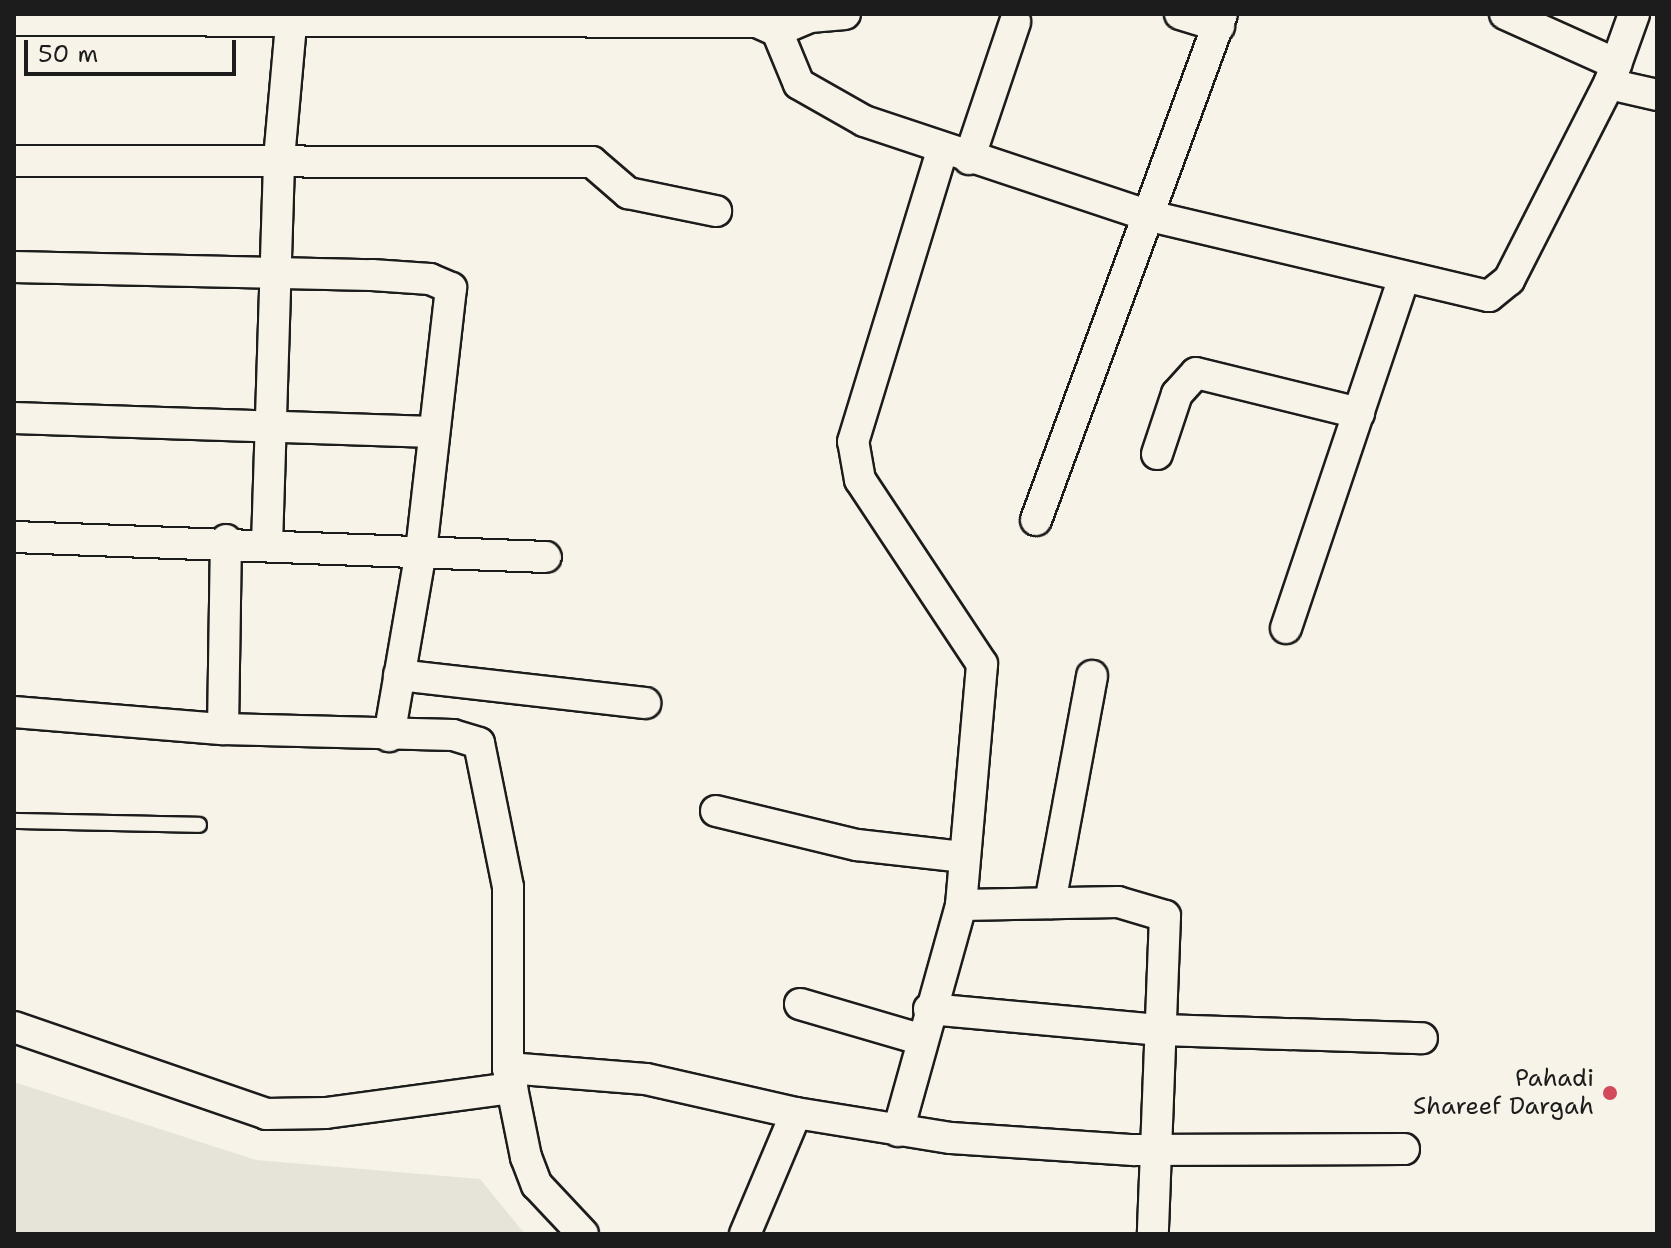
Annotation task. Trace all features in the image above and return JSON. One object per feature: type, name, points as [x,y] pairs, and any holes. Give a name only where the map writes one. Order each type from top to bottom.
[{"type":"street","points":[[14,20],[292,17],[728,20],[777,31],[810,17],[845,14]]},
{"type":"street","points":[[1036,520],[1220,20],[1180,14]]},
{"type":"street","points":[[1505,14],[1657,95]]},
{"type":"street","points":[[777,31],[799,84],[813,95],[955,155],[1150,216],[1471,296],[1501,290],[1613,74],[1634,14]]},
{"type":"street","points":[[267,545],[274,422],[279,159],[292,17]]},
{"type":"street","points":[[898,1131],[920,1039],[961,905],[982,664],[852,463],[955,155],[1015,22]]},
{"type":"street","points":[[14,161],[279,159],[592,162],[628,193],[716,211]]},
{"type":"street","points":[[14,267],[276,271],[430,279],[451,288],[421,551],[389,736]]},
{"type":"street","points":[[1286,628],[1403,281]]},
{"type":"street","points":[[1157,454],[1177,394],[1196,373],[1359,413]]},
{"type":"street","points":[[14,418],[274,422],[433,432]]},
{"type":"street","points":[[14,537],[226,540],[267,545],[546,557]]},
{"type":"street","points":[[223,729],[226,540]]},
{"type":"street","points":[[399,675],[645,703]]},
{"type":"street","points":[[1050,903],[1092,676]]},
{"type":"street","points":[[14,712],[223,729],[389,736],[453,735],[479,743],[485,754],[508,887],[510,1078],[537,1185],[583,1234]]},
{"type":"street","points":[[716,811],[857,845],[964,857]]},
{"type":"street","points":[[961,905],[1118,902],[1165,916],[1153,1148],[1153,1234]]},
{"type":"street","points":[[800,1004],[920,1039]]},
{"type":"street","points":[[929,1009],[1161,1030],[1422,1038]]},
{"type":"street","points":[[14,1027],[266,1114],[326,1113],[510,1078],[646,1079],[796,1113],[898,1131],[1153,1148],[1404,1149]]},
{"type":"street","points":[[745,1234],[796,1113]]},
{"type":"lane","points":[[14,821],[199,825]]},
{"type":"shaded area","points":[[14,1082],[256,1160],[480,1179],[525,1234],[14,1234]]},
{"type":"place","name":"Pahadi Shareef Dargah","points":[[1610,1093]]}]
